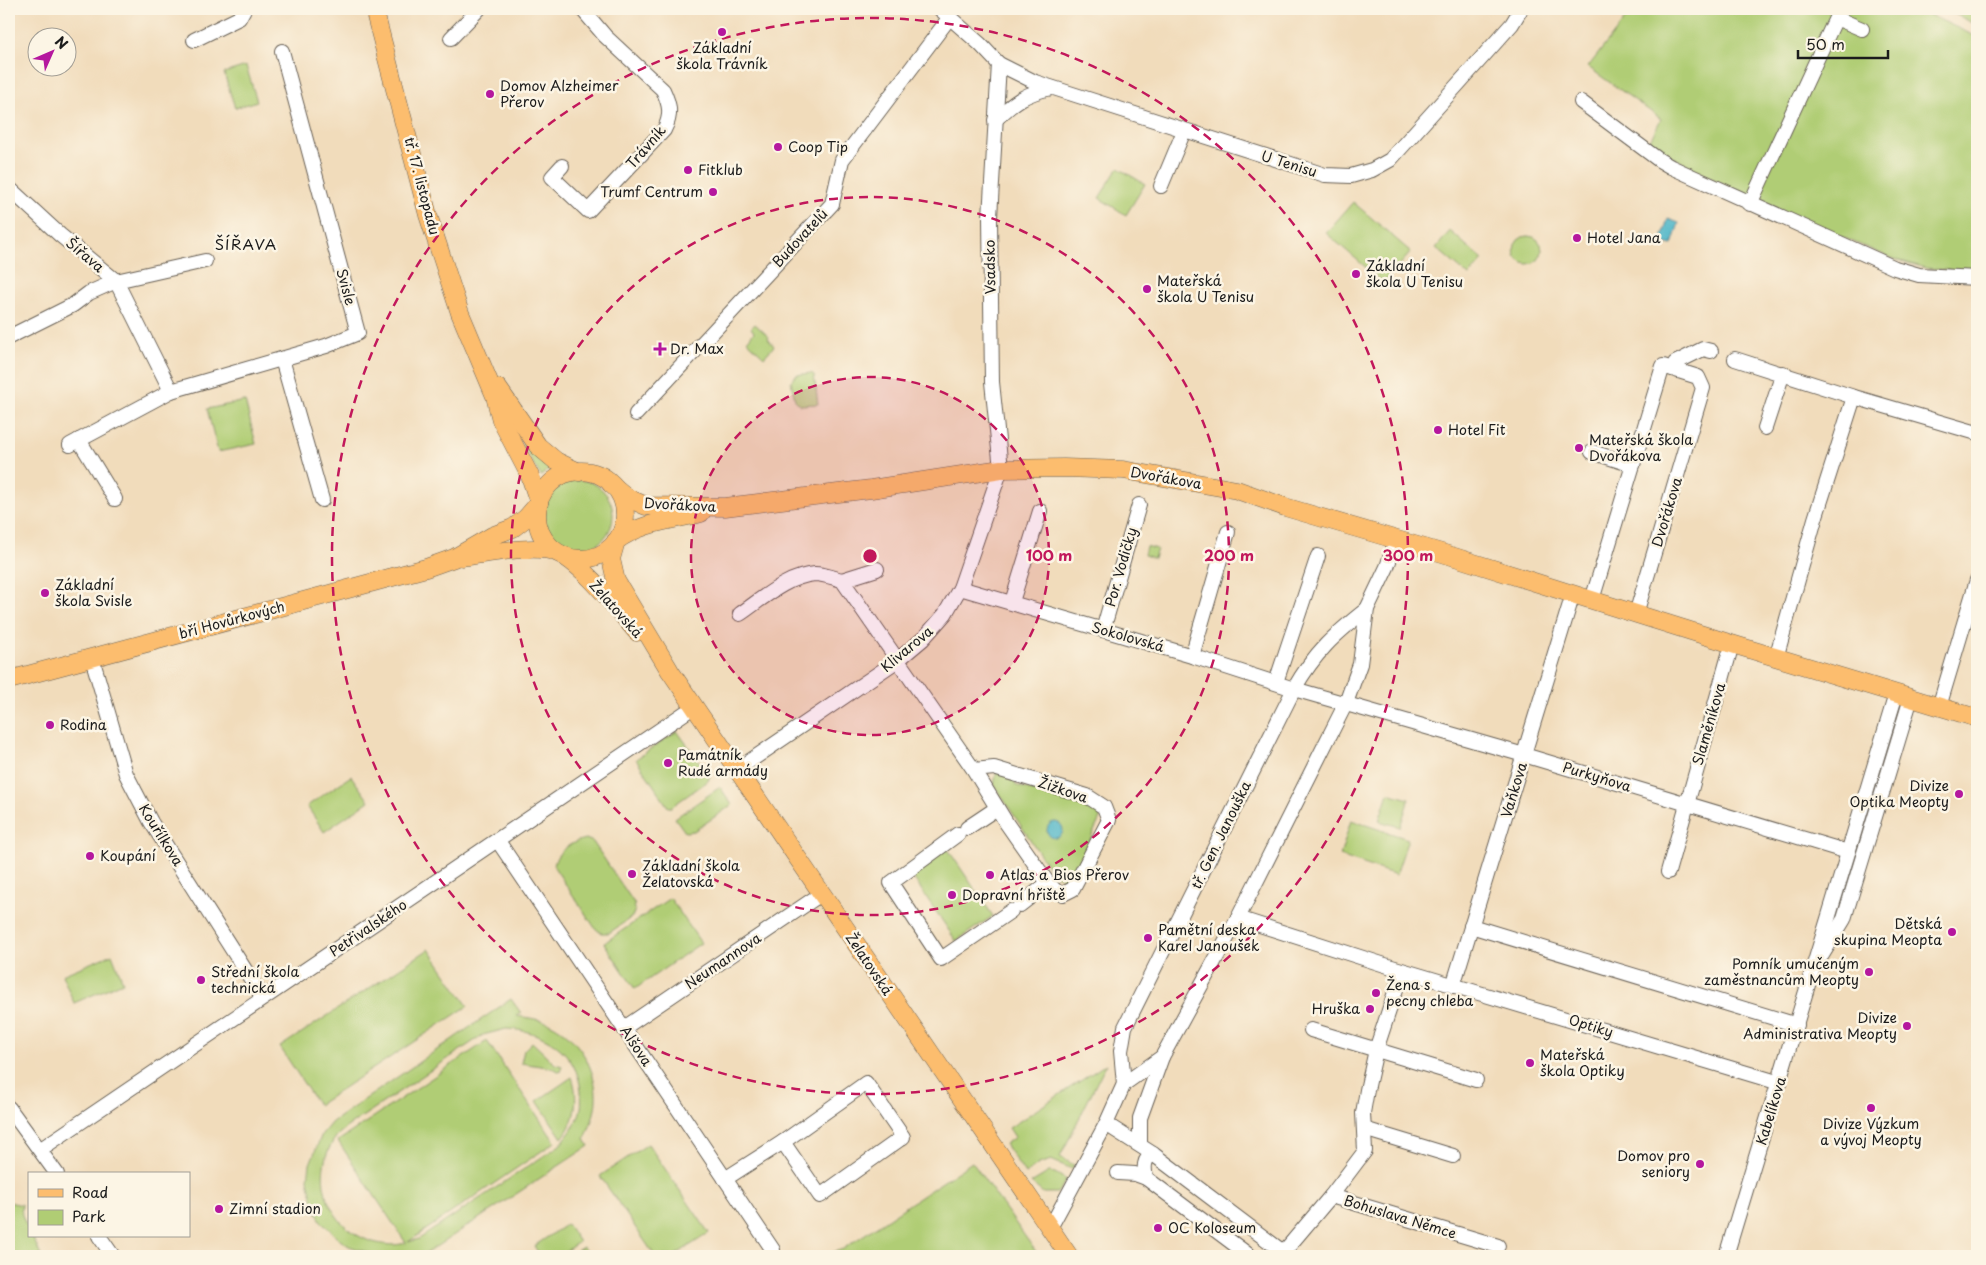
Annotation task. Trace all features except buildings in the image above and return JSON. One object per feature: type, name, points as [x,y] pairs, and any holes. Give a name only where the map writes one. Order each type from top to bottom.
[{"type":"main road","name":"tř. 17. listopadu","points":[[374,9],[428,215],[460,313],[495,396],[501,420],[526,467],[539,503]]},
{"type":"main road","name":"tř. 17. listopadu","points":[[480,360],[538,446],[556,461],[579,472]]},
{"type":"main road","name":"Dvořákova","points":[[611,484],[628,498],[646,506],[725,506],[871,489],[1001,469],[1064,468],[1123,470],[1237,490],[1285,507],[1442,553],[1776,658],[1977,718]]},
{"type":"main road","points":[[570,473],[596,474],[611,484],[621,498],[624,515],[623,524],[616,541],[602,553],[584,559],[566,556],[557,552],[544,539],[537,522],[542,494],[554,480],[570,473]]},
{"type":"main road","name":"bří Hovůrkových","points":[[9,680],[426,568],[454,558],[492,536],[513,528],[526,518],[539,503]]},
{"type":"main road","name":"Dvořákova","points":[[616,541],[627,533],[647,524],[680,518],[725,506]]},
{"type":"main road","name":"Želatovská","points":[[616,541],[611,559],[616,581],[670,671],[1069,1256]]},
{"type":"main road","name":"bří Hovůrkových","points":[[454,558],[515,550],[557,552]]},
{"type":"main road","name":"Želatovská","points":[[557,552],[591,580],[670,671]]},
{"type":"street","points":[[194,40],[239,18],[244,9]]},
{"type":"street","points":[[452,38],[479,9]]},
{"type":"street","name":"Trávník","points":[[562,166],[552,177],[588,211],[664,130],[670,112],[669,102],[662,90],[605,36],[582,9]]},
{"type":"street","name":"U Tenisu","points":[[945,13],[999,64],[1035,82],[1325,176],[1351,176],[1372,170],[1390,160],[1512,24],[1521,9]]},
{"type":"street","name":"Budovatelů","points":[[636,414],[832,204],[842,160],[945,13]]},
{"type":"street","points":[[1750,204],[1836,18],[1862,29]]},
{"type":"street","name":"Svisle","points":[[115,499],[74,442],[171,390],[326,346],[358,333],[282,51]]},
{"type":"street","name":"Vsadsko","points":[[999,64],[990,217],[992,382],[1001,469]]},
{"type":"street","points":[[995,120],[1010,106],[1028,94],[1053,88]]},
{"type":"street","points":[[1581,102],[1666,164],[1750,204],[1895,268],[1919,275],[1977,278]]},
{"type":"street","points":[[1161,186],[1184,131]]},
{"type":"street","name":"Šířava","points":[[9,188],[60,235],[116,281],[205,261]]},
{"type":"street","points":[[9,337],[73,305],[89,293],[116,281],[171,390]]},
{"type":"street","points":[[1592,600],[1663,366],[1673,369],[1675,363],[1696,352],[1703,349],[1711,351]]},
{"type":"street","points":[[282,359],[322,500]]},
{"type":"street","points":[[1735,359],[1854,397],[1977,433]]},
{"type":"street","name":"Dvořákova","points":[[1636,614],[1703,388],[1698,377],[1673,369]]},
{"type":"street","points":[[1765,428],[1783,373]]},
{"type":"street","points":[[1776,658],[1854,397]]},
{"type":"street","points":[[1592,452],[1632,465]]},
{"type":"street","name":"Klivarova","points":[[738,769],[898,660],[923,638],[945,614],[960,588],[1001,469]]},
{"type":"street","name":"Por. Vodičky","points":[[1103,630],[1140,505]]},
{"type":"street","points":[[1012,602],[1040,511]]},
{"type":"street","points":[[1192,656],[1228,532]]},
{"type":"street","name":"tř. Gen. Janouška","points":[[1124,1084],[1162,1057],[1238,918],[1346,704],[1360,664],[1367,609],[1387,567],[1396,540]]},
{"type":"street","points":[[1276,682],[1318,556]]},
{"type":"street","points":[[740,614],[788,582],[805,576],[817,574],[842,580],[877,569]]},
{"type":"street","points":[[842,580],[974,770],[997,808],[1048,883],[941,959],[891,883],[997,808]]},
{"type":"street","points":[[1939,707],[1977,580]]},
{"type":"street","name":"Sokolovská","points":[[960,588],[1192,656],[1346,704]]},
{"type":"street","name":"Vaňkova","points":[[1453,986],[1573,594]]},
{"type":"street","name":"tř. Gen. Janouška","points":[[1050,1228],[1106,1124],[1124,1084],[1121,1051],[1125,1027],[1294,689],[1307,666],[1333,636],[1367,609]]},
{"type":"street","name":"Slaměníkova","points":[[1668,872],[1732,644]]},
{"type":"street","name":"Kouřílkova","points":[[92,658],[126,774],[151,822],[263,998]]},
{"type":"street","name":"Kabelíkova","points":[[1726,1256],[1815,966],[1831,932],[1848,852],[1904,696]]},
{"type":"street","name":"Kabelíkova","points":[[1831,932],[1844,919],[1904,696]]},
{"type":"street","name":"Purkyňova","points":[[1346,704],[1524,754],[1848,852]]},
{"type":"street","name":"Petřivalského","points":[[41,1149],[695,706]]},
{"type":"street","name":"Žižkova","points":[[974,770],[994,768],[1087,796],[1104,807],[1109,820],[1073,890],[1063,894],[1056,891],[1048,883]]},
{"type":"street","name":"Alšova","points":[[498,841],[773,1250]]},
{"type":"street","name":"Neumannova","points":[[624,1028],[822,894]]},
{"type":"street","name":"Optiky","points":[[1238,918],[1402,971],[1780,1083]]},
{"type":"street","points":[[1471,926],[1797,1025]]},
{"type":"street","points":[[1402,971],[1376,1050],[1363,1113],[1364,1130],[1453,1156]]},
{"type":"street","points":[[1311,1030],[1476,1080]]},
{"type":"street","points":[[1140,1145],[1140,1118],[1162,1057]]},
{"type":"street","points":[[725,1179],[783,1142],[866,1083],[903,1137],[820,1196],[783,1142]]},
{"type":"street","points":[[9,1108],[57,1172]]},
{"type":"street","name":"Bohuslava Němce","points":[[1106,1124],[1153,1154],[1281,1254],[1331,1196],[1365,1151],[1364,1130]]},
{"type":"street","points":[[1146,1178],[1145,1162],[1153,1154]]},
{"type":"street","points":[[1118,1173],[1135,1174],[1146,1178],[1250,1256]]},
{"type":"street","name":"Bohuslava Němce","points":[[1331,1196],[1498,1246]]},
{"type":"street","points":[[101,1238],[113,1256]]},
{"type":"green space","points":[[1633,9],[1917,9],[1977,37],[1977,273],[1925,268],[1891,258],[1739,193],[1648,144],[1661,119],[1588,67]]},
{"type":"green space","points":[[1944,9],[1977,9],[1977,25]]},
{"type":"green space","points":[[246,66],[257,101],[235,108],[224,73]]},
{"type":"green space","points":[[1118,168],[1145,184],[1126,215],[1099,198]]},
{"type":"green space","points":[[1353,202],[1411,252],[1384,283],[1326,233]]},
{"type":"green space","points":[[1450,231],[1483,260],[1469,276],[1436,248]]},
{"type":"green space","points":[[1528,236],[1538,240],[1542,250],[1538,260],[1528,264],[1518,260],[1514,250],[1518,240]]},
{"type":"green space","points":[[755,324],[769,337],[768,339],[774,346],[764,357],[747,341],[754,332],[751,328]]},
{"type":"green space","points":[[811,373],[814,375],[818,404],[800,405],[795,400],[791,381],[796,375]]},
{"type":"green space","points":[[245,401],[256,444],[218,452],[207,409]]},
{"type":"green space","points":[[527,443],[551,468],[541,476],[522,446]]},
{"type":"green space","points":[[585,480],[598,486],[607,495],[611,501],[613,515],[611,529],[603,540],[592,548],[571,550],[564,548],[553,540],[545,529],[543,508],[545,501],[553,490],[564,482]]},
{"type":"green space","points":[[1146,546],[1157,549],[1154,558],[1144,555]]},
{"type":"green space","points":[[677,731],[710,776],[708,781],[671,807],[668,807],[636,759]]},
{"type":"green space","points":[[997,769],[1018,775],[1015,785],[1085,807],[1087,796],[1102,814],[1075,872],[1067,879],[1053,874],[994,785]]},
{"type":"green space","points":[[351,776],[369,801],[324,832],[307,806]]},
{"type":"green space","points":[[720,787],[732,805],[694,831],[685,832],[675,818]]},
{"type":"green space","points":[[1388,793],[1409,799],[1400,827],[1379,821]]},
{"type":"green space","points":[[1351,820],[1408,839],[1396,875],[1340,856]]},
{"type":"green space","points":[[586,839],[593,842],[634,903],[635,910],[632,917],[609,933],[601,933],[595,928],[554,867],[557,857],[565,848],[575,842]]},
{"type":"green space","name":"Dopravní hřiště","points":[[947,848],[993,916],[956,941],[910,873]]},
{"type":"green space","points":[[670,898],[701,943],[635,989],[604,943]]},
{"type":"green space","points":[[429,949],[468,1006],[318,1105],[280,1047]]},
{"type":"green space","points":[[112,954],[123,982],[74,1003],[62,975]]},
{"type":"green space","points":[[511,999],[521,1013],[517,1016],[551,1024],[571,1039],[580,1049],[586,1060],[595,1084],[595,1109],[585,1139],[589,1146],[422,1256],[378,1256],[349,1246],[340,1240],[321,1221],[314,1207],[308,1179],[310,1164],[322,1134],[332,1122]],"holes":[[[506,1029],[520,1030],[546,1039],[557,1046],[573,1065],[578,1078],[581,1092],[580,1113],[573,1128],[560,1145],[419,1239],[408,1242],[555,1142],[487,1041],[338,1141],[406,1243],[389,1245],[373,1242],[358,1235],[345,1225],[335,1213],[328,1199],[324,1183],[324,1168],[328,1152],[337,1136],[347,1127],[483,1035]]]},
{"type":"green space","points":[[532,1042],[555,1064],[562,1066],[560,1072],[553,1068],[521,1063],[524,1050]]},
{"type":"green space","points":[[1106,1064],[1060,1157],[1074,1165],[1072,1169],[1051,1160],[1039,1164],[1025,1174],[1005,1144],[1015,1137],[1009,1128]]},
{"type":"green space","points":[[572,1077],[576,1101],[575,1109],[567,1132],[562,1138],[537,1101]]},
{"type":"green space","points":[[648,1144],[709,1233],[674,1256],[655,1256],[600,1176]]},
{"type":"green space","points":[[972,1162],[1039,1256],[822,1256],[843,1249]]},
{"type":"green space","points":[[1049,1172],[1055,1173],[1067,1180],[1057,1193],[1043,1193],[1031,1183]]},
{"type":"green space","points":[[9,1202],[22,1205],[21,1210],[28,1230],[28,1238],[33,1238],[41,1256],[9,1256]]},
{"type":"green space","points":[[567,1224],[579,1242],[558,1256],[541,1256],[534,1246]]},
{"type":"green space","points":[[583,1247],[589,1256],[568,1256]]},
{"type":"water","points":[[1668,219],[1679,223],[1672,245],[1661,242]]},
{"type":"water","points":[[1055,822],[1061,824],[1063,830],[1061,836],[1055,838],[1049,836],[1047,830],[1049,824]]},
{"type":"place","name":"Základní škola Trávník","points":[[722,32]]},
{"type":"place","name":"Domov Alzheimer Přerov","points":[[490,94]]},
{"type":"place","name":"Coop Tip","points":[[778,147]]},
{"type":"place","name":"Fitklub","points":[[688,170]]},
{"type":"place","name":"Trumf Centrum","points":[[713,192]]},
{"type":"place","name":"Hotel Jana","points":[[1577,238]]},
{"type":"place","name":"Základní škola U Tenisu","points":[[1356,274]]},
{"type":"place","name":"Mateřská škola U Tenisu","points":[[1147,289]]},
{"type":"place","name":"Dr. Max","points":[[660,349]]},
{"type":"place","name":"Hotel Fit","points":[[1438,430]]},
{"type":"place","name":"Mateřská škola Dvořákova","points":[[1579,448]]},
{"type":"place","name":"Základní škola Svisle","points":[[45,593]]},
{"type":"place","name":"Rodina","points":[[50,725]]},
{"type":"place","name":"Památník Rudé armády","points":[[668,763]]},
{"type":"place","name":"Divize Optika Meopty","points":[[1959,794]]},
{"type":"place","name":"Koupání","points":[[90,856]]},
{"type":"place","name":"Základní škola Želatovská","points":[[632,874]]},
{"type":"place","name":"Atlas a Bios Přerov","points":[[990,875]]},
{"type":"place","name":"Dopravní hřiště","points":[[952,895]]},
{"type":"place","name":"Dětská skupina Meopta","points":[[1952,932]]},
{"type":"place","name":"Pamětní deska Karel Janoušek","points":[[1148,938]]},
{"type":"place","name":"Pomník umučeným zaměstnancům Meopty","points":[[1869,972]]},
{"type":"place","name":"Střední škola technická","points":[[201,980]]},
{"type":"place","name":"Žena s pecny chleba","points":[[1376,993]]},
{"type":"place","name":"Hruška","points":[[1370,1009]]},
{"type":"place","name":"Divize Administrativa Meopty","points":[[1907,1026]]},
{"type":"place","name":"Mateřská škola Optiky","points":[[1530,1063]]},
{"type":"place","name":"Divize Výzkum a vývoj Meopty","points":[[1871,1108]]},
{"type":"place","name":"Domov pro seniory","points":[[1700,1164]]},
{"type":"place","name":"Zimní stadion","points":[[219,1209]]},
{"type":"place","name":"OC Koloseum","points":[[1158,1228]]},
{"type":"district","name":"ŠÍŘAVA","points":[[246,245]]}]
